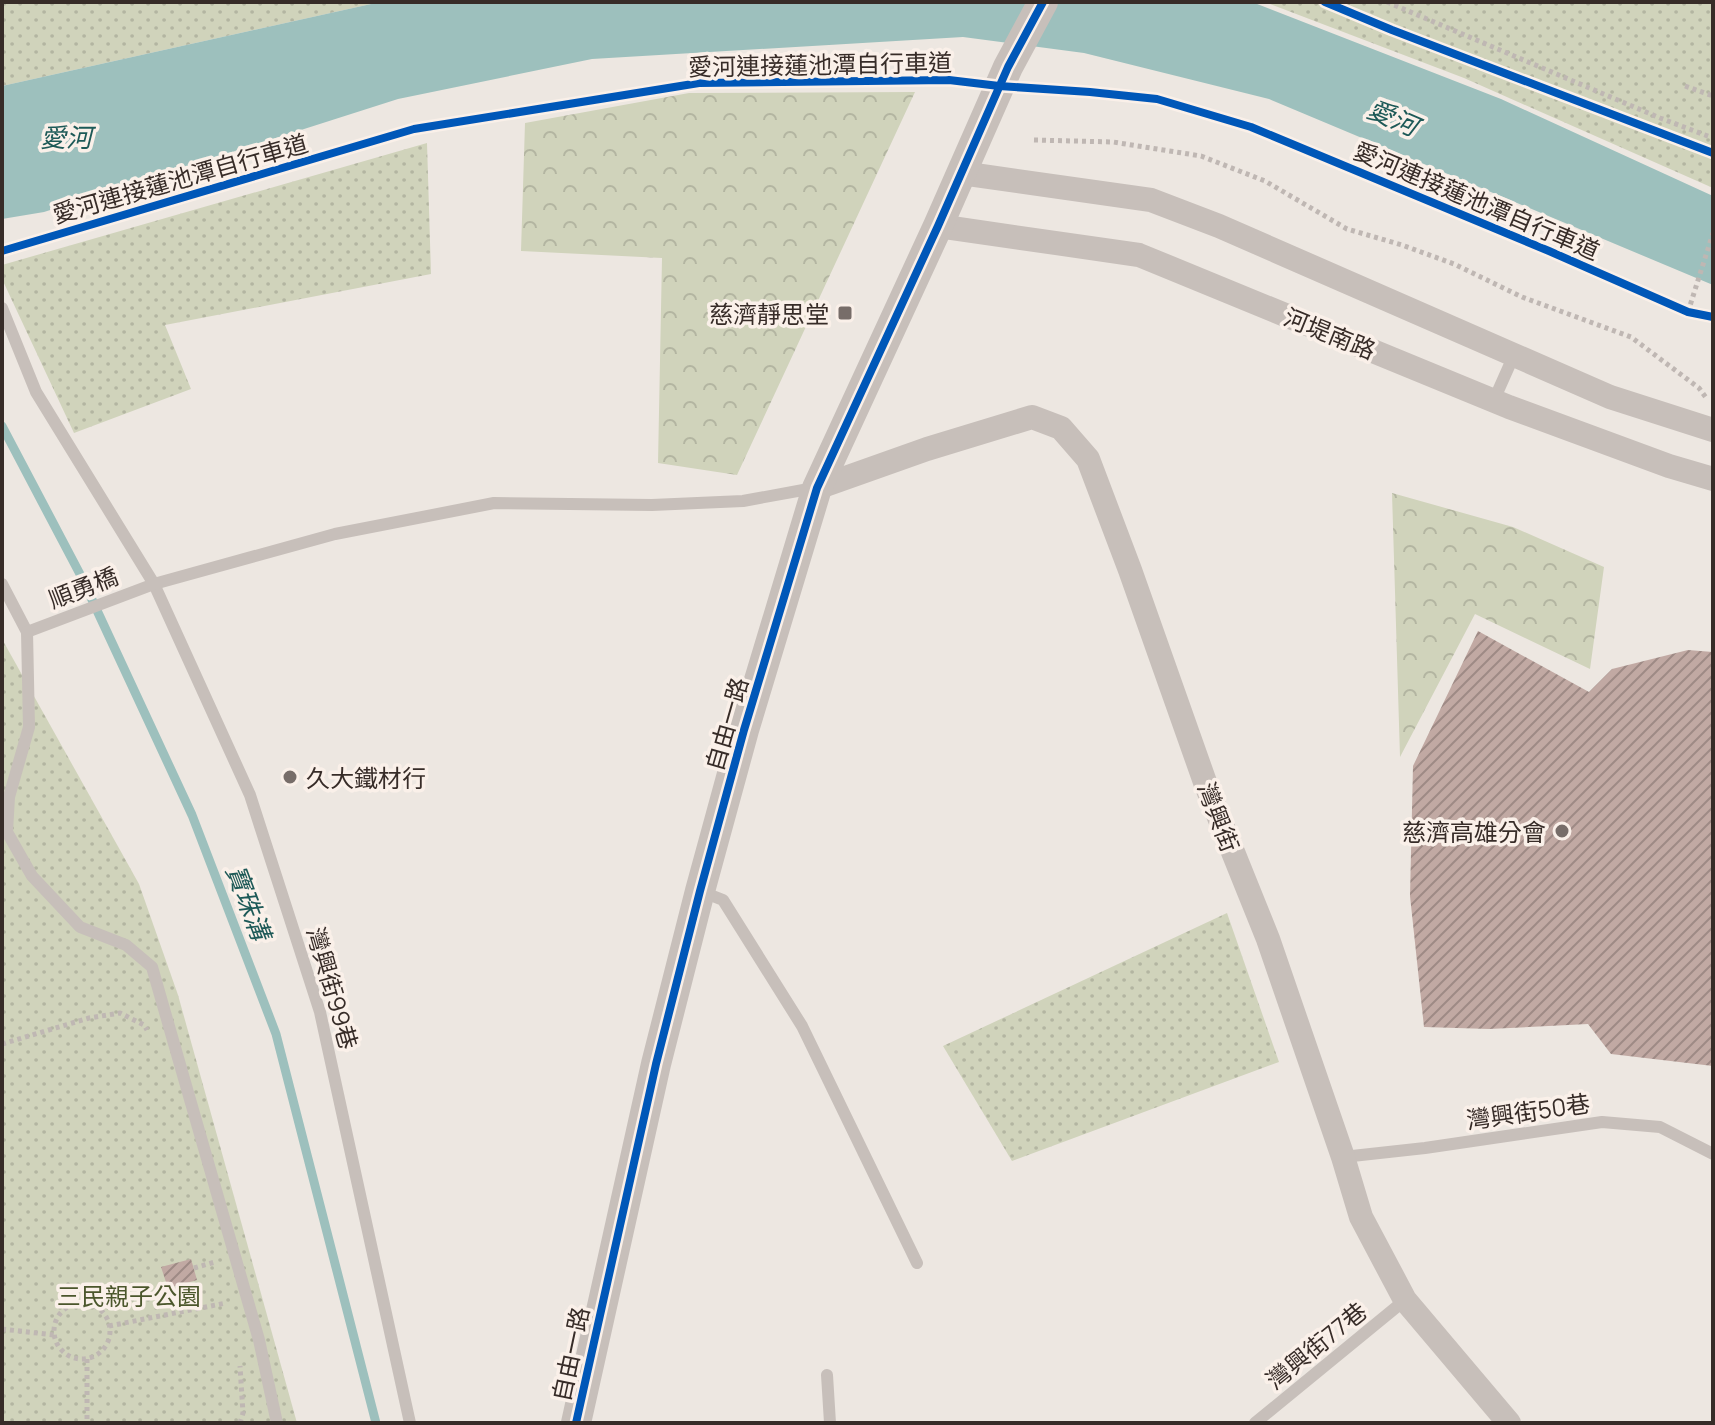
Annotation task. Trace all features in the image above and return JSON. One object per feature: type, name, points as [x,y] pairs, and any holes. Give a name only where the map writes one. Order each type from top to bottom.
[{"type":"street","name":"自由一路","points":[[576,1423],[656,1064],[700,891],[817,488],[1008,67],[1043,2]]},
{"type":"street","points":[[961,173],[1151,200],[1219,226],[1610,397],[1713,430]]},
{"type":"street","name":"河堤南路","points":[[938,226],[1139,255],[1494,400],[1669,466],[1713,479]]},
{"type":"street","name":"灣興街","points":[[817,488],[927,449],[1032,417],[1061,428],[1088,459],[1206,785],[1268,939],[1361,1217],[1405,1300],[1509,1423]]},
{"type":"lane","name":"灣興街99巷","points":[[2,308],[36,392],[154,584],[250,795],[320,1012],[410,1423]]},
{"type":"lane","points":[[1494,400],[1514,355]]},
{"type":"lane","points":[[154,584],[335,534],[494,503],[652,505],[743,501],[817,488]]},
{"type":"lane","points":[[2,584],[27,632],[29,727],[9,797],[7,832],[32,876],[80,927],[126,945],[152,967],[259,1340],[277,1423]]},
{"type":"lane","name":"順勇橋","points":[[27,632],[154,584]]},
{"type":"lane","points":[[700,891],[723,900],[802,1026],[917,1263]]},
{"type":"lane","name":"灣興街50巷","points":[[1343,1157],[1602,1122],[1660,1127],[1713,1154]]},
{"type":"lane","name":"灣興街77巷","points":[[1255,1423],[1405,1300]]},
{"type":"lane","points":[[827,1375],[830,1423]]},
{"type":"path","points":[[1387,2],[1713,138]]},
{"type":"path","points":[[1685,86],[1713,96]]},
{"type":"path","points":[[1034,140],[1113,142],[1201,156],[1265,181],[1347,229],[1454,264],[1522,297],[1631,337],[1699,388],[1708,400]]},
{"type":"path","points":[[1688,312],[1713,233]]},
{"type":"path","points":[[1674,306],[1701,314]]},
{"type":"path","points":[[2,1044],[89,1018],[120,1013],[144,1025],[149,1035]]},
{"type":"path","points":[[194,1268],[215,1262],[218,1276]]},
{"type":"path","points":[[222,1289],[229,1317]]},
{"type":"path","points":[[109,1326],[226,1303]]},
{"type":"path","points":[[72,1305],[91,1305],[105,1317],[109,1326],[109,1335],[102,1350],[87,1359],[77,1359],[62,1351],[54,1335],[58,1317],[72,1305]]},
{"type":"path","points":[[2,1329],[54,1335]]},
{"type":"path","points":[[240,1357],[243,1413],[240,1423]]},
{"type":"path","points":[[87,1359],[87,1423]]},
{"type":"green space","points":[[2,2],[380,2],[2,86]]},
{"type":"green space","points":[[1265,2],[1713,2],[1713,188],[1464,78]]},
{"type":"green space","points":[[915,92],[737,475],[658,463],[662,258],[521,251],[525,123],[689,93]]},
{"type":"green space","points":[[427,143],[431,274],[165,325],[191,389],[74,433],[2,279],[2,265]]},
{"type":"green space","points":[[1392,493],[1513,527],[1604,567],[1590,669],[1475,614],[1400,757]]},
{"type":"green space","name":"三民親子公園","points":[[2,639],[139,884],[178,995],[297,1423],[2,1423]]},
{"type":"green space","points":[[1227,913],[1279,1062],[1012,1161],[943,1046]]},
{"type":"water","name":"愛河","points":[[380,2],[1252,2],[1501,99],[1713,196],[1713,285],[1269,99],[1084,53],[963,37],[592,59],[398,99],[44,212],[2,219],[2,86]]},
{"type":"building","name":"慈濟高雄分會","points":[[1478,631],[1589,692],[1612,669],[1688,650],[1713,652],[1713,1066],[1611,1054],[1588,1024],[1489,1029],[1424,1027],[1410,896],[1413,766]]},
{"type":"building","points":[[191,1259],[197,1280],[168,1288],[161,1267]]},
{"type":"waterway","name":"寶珠溝","points":[[2,426],[81,576],[192,815],[276,1034],[376,1423]]},
{"type":"cycle path","points":[[576,1423],[656,1064],[700,891],[744,730],[817,488],[1008,67],[1043,2]]},
{"type":"cycle path","points":[[1325,2],[1713,153]]},
{"type":"cycle path","name":"愛河連接蓮池潭自行車道","points":[[2,251],[414,129],[699,83],[949,80],[1157,99],[1251,127],[1688,312],[1713,317]]},
{"type":"place","name":"慈濟靜思堂","points":[[845,313]]},
{"type":"place","name":"久大鐵材行","points":[[290,777]]},
{"type":"place","name":"慈濟高雄分會","points":[[1562,831]]}]
